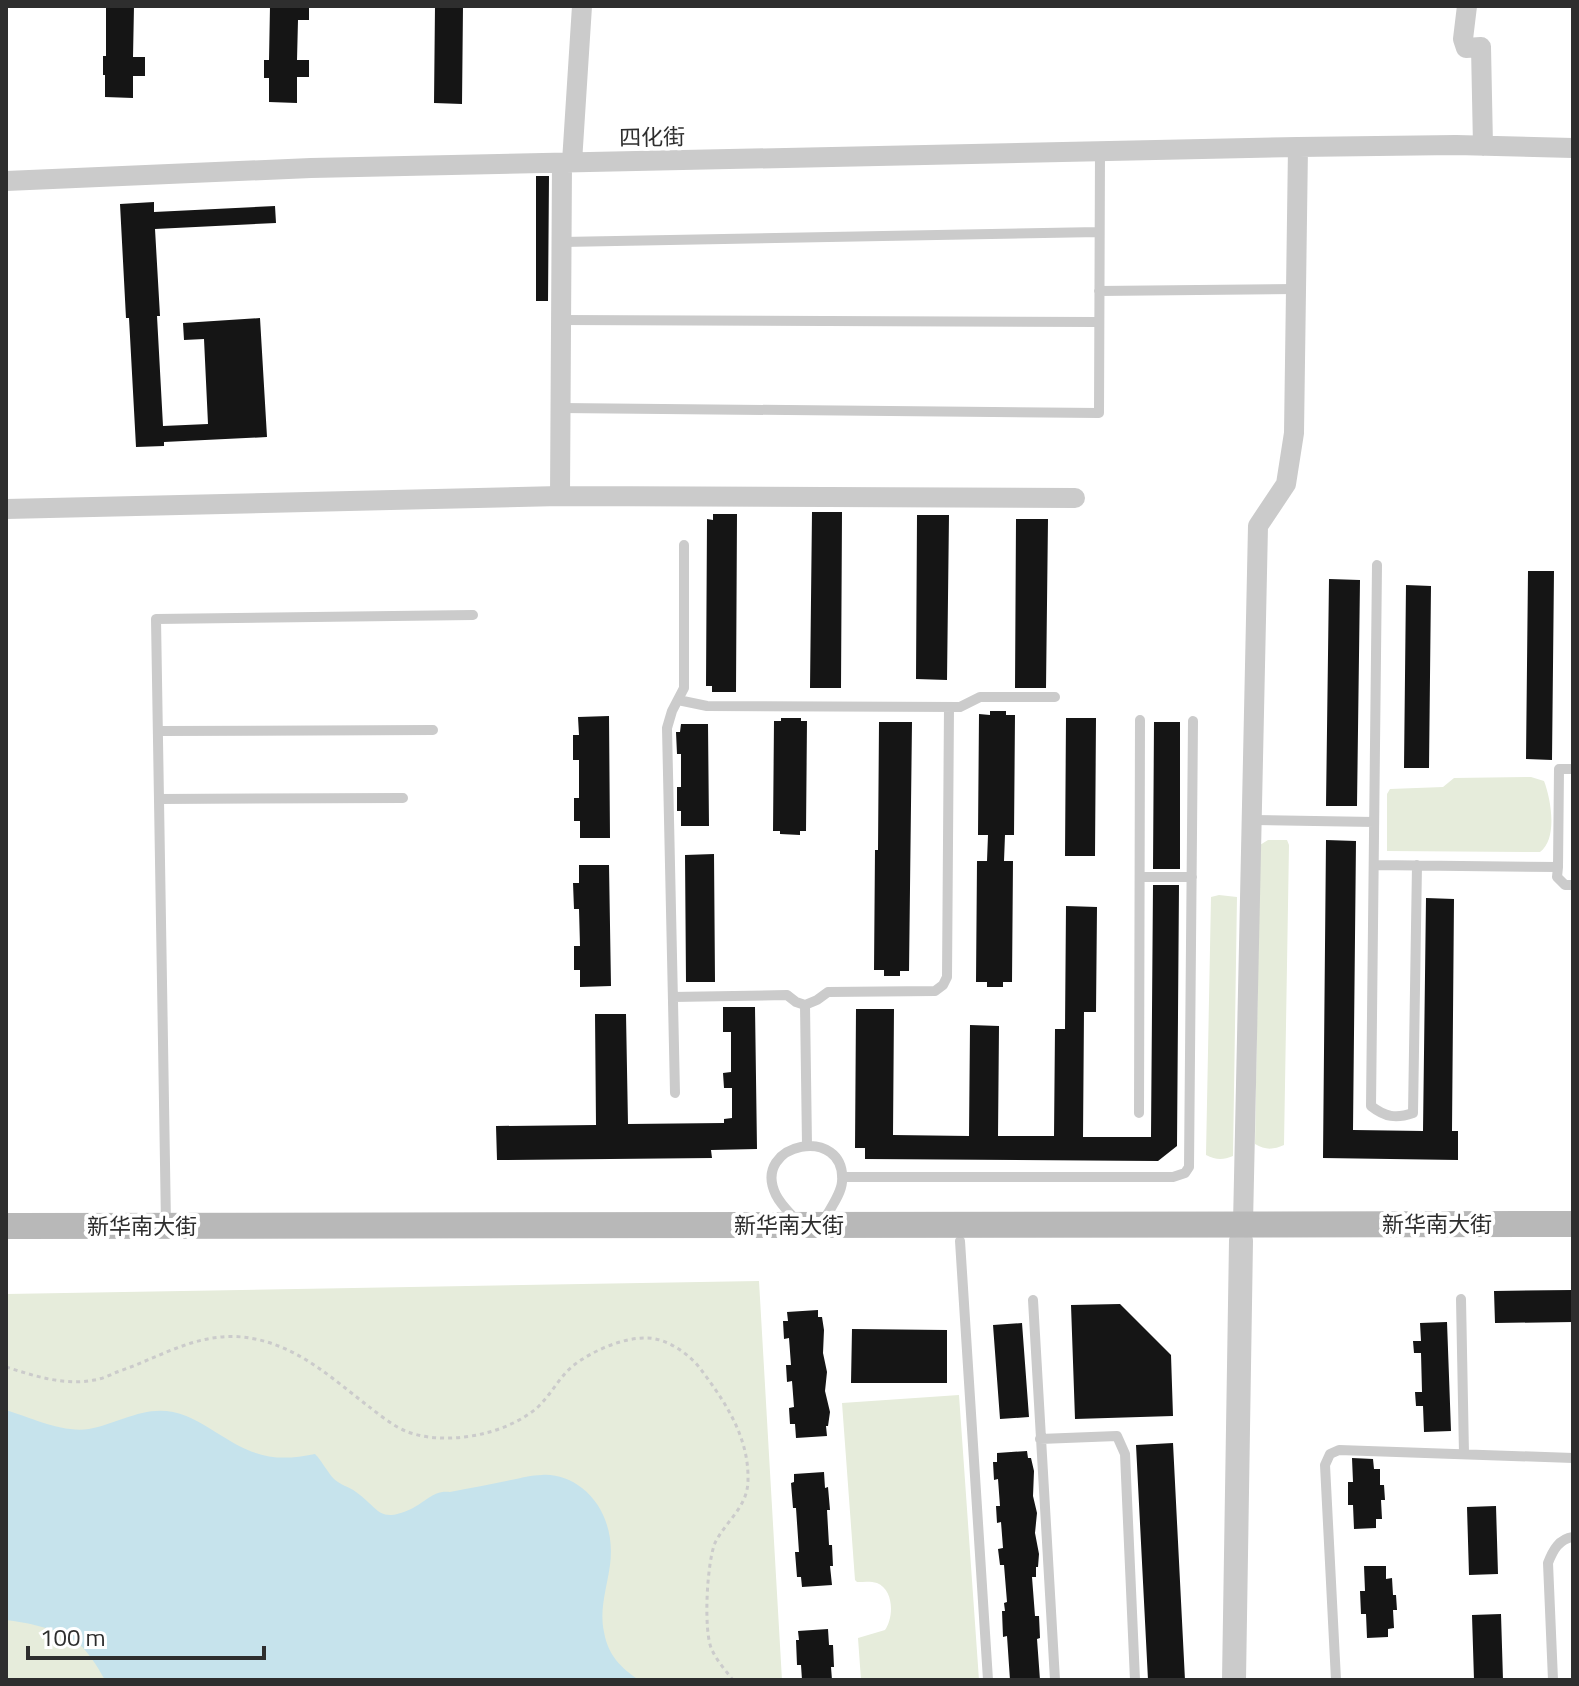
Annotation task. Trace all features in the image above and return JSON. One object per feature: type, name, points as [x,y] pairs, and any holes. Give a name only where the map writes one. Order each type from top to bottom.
[{"type":"main road","name":"新华南大街","points":[[6,1242],[960,1241],[1573,1224]]},
{"type":"main road","name":"新华南大街","points":[[6,1226],[811,1225],[1573,1241]]},
{"type":"street","points":[[560,496],[562,242],[582,6]]},
{"type":"street","points":[[1467,6],[1463,39],[1466,48],[1481,47],[1483,146]]},
{"type":"street","points":[[1234,1680],[1258,526],[1286,484],[1294,433],[1298,147]]},
{"type":"street","name":"四化街","points":[[6,181],[311,168],[567,162],[1298,147],[1573,148]]},
{"type":"street","points":[[6,509],[560,496],[1075,498]]},
{"type":"lane","points":[[561,408],[1099,413],[1100,152]]},
{"type":"lane","points":[[562,242],[1099,232]]},
{"type":"lane","points":[[1099,291],[1296,289]]},
{"type":"lane","points":[[561,320],[1099,322]]},
{"type":"lane","points":[[675,1093],[667,728],[684,688],[684,545]]},
{"type":"lane","points":[[1377,565],[1371,1106],[1382,1115],[1413,1113],[1417,865]]},
{"type":"lane","points":[[166,1226],[156,619],[473,615]]},
{"type":"lane","points":[[678,700],[707,706],[960,707],[980,697],[1055,697]]},
{"type":"lane","points":[[673,997],[787,995],[805,1005],[828,992],[935,991],[943,985],[947,977],[949,707]]},
{"type":"lane","points":[[1139,1113],[1140,720]]},
{"type":"lane","points":[[842,1177],[1173,1177],[1185,1173],[1189,1167],[1193,721]]},
{"type":"lane","points":[[158,731],[433,730]]},
{"type":"lane","points":[[1573,769],[1559,769],[1557,877],[1565,885],[1573,885]]},
{"type":"lane","points":[[159,799],[403,798]]},
{"type":"lane","points":[[1252,820],[1374,822]]},
{"type":"lane","points":[[1374,865],[1558,867]]},
{"type":"lane","points":[[1140,877],[1192,877]]},
{"type":"lane","points":[[805,1005],[807,1145]]},
{"type":"lane","points":[[807,1145],[830,1153],[840,1167],[842,1177],[842,1186],[811,1225],[777,1197],[772,1179],[784,1154],[807,1145]]},
{"type":"lane","points":[[960,1241],[988,1680]]},
{"type":"lane","points":[[1461,1299],[1464,1454]]},
{"type":"lane","points":[[1033,1300],[1055,1680]]},
{"type":"lane","points":[[1040,1439],[1117,1436],[1122,1444],[1125,1454],[1135,1680]]},
{"type":"lane","points":[[1336,1680],[1325,1465],[1330,1454],[1339,1450],[1573,1458]]},
{"type":"lane","points":[[1553,1680],[1548,1563],[1553,1550],[1565,1538],[1573,1537]]},
{"type":"path","points":[[6,1367],[47,1379],[73,1382],[95,1380],[202,1339],[224,1336],[253,1338],[280,1345],[307,1359],[378,1414],[408,1432],[436,1439],[485,1433],[508,1426],[540,1405],[573,1365],[598,1350],[646,1338],[661,1340],[678,1349],[699,1367],[736,1423],[744,1447],[749,1482],[741,1505],[715,1544],[707,1615],[707,1638],[712,1652],[733,1680]]},
{"type":"green space","points":[[1531,777],[1544,781],[1551,808],[1549,838],[1540,852],[1387,851],[1387,794],[1390,789],[1443,787],[1454,778]]},
{"type":"green space","points":[[1268,840],[1287,840],[1289,845],[1284,1145],[1269,1149],[1255,1144],[1260,845]]},
{"type":"green space","points":[[1211,897],[1237,897],[1233,1156],[1220,1159],[1206,1155]]},
{"type":"green space","points":[[759,1281],[782,1680],[6,1680],[6,1294]]},
{"type":"green space","points":[[959,1395],[979,1680],[861,1680],[858,1638],[885,1630],[891,1604],[883,1586],[855,1580],[842,1403]]},
{"type":"water","points":[[6,1410],[47,1424],[79,1430],[151,1411],[173,1412],[256,1453],[289,1458],[315,1454],[339,1483],[354,1490],[380,1512],[392,1515],[411,1509],[439,1493],[534,1476],[552,1475],[568,1480],[590,1495],[606,1522],[611,1554],[603,1607],[604,1632],[616,1660],[639,1680],[105,1680],[74,1640],[50,1629],[6,1620]]},
{"type":"building","points":[[106,6],[134,6],[133,57],[145,57],[145,76],[133,76],[133,98],[105,97],[103,56],[106,56]]},
{"type":"building","points":[[270,6],[309,6],[309,20],[298,20],[297,60],[309,60],[309,77],[297,77],[297,103],[269,102],[269,78],[264,78],[264,60],[269,60]]},
{"type":"building","points":[[435,6],[463,6],[462,104],[434,103]]},
{"type":"building","points":[[536,176],[549,176],[548,301],[536,301]]},
{"type":"building","points":[[154,202],[154,212],[275,206],[276,223],[155,229],[163,426],[208,424],[204,339],[184,340],[183,323],[260,318],[267,437],[164,442],[164,446],[136,447],[120,204]]},
{"type":"building","points":[[812,512],[842,512],[841,688],[810,688]]},
{"type":"building","points":[[713,514],[737,514],[736,692],[712,692],[712,686],[706,686],[707,519],[713,520]]},
{"type":"building","points":[[917,515],[949,515],[947,680],[916,679]]},
{"type":"building","points":[[1016,519],[1048,519],[1046,688],[1015,688]]},
{"type":"building","points":[[1528,571],[1554,571],[1552,760],[1526,759]]},
{"type":"building","points":[[1329,579],[1360,580],[1357,806],[1326,806]]},
{"type":"building","points":[[1406,585],[1431,586],[1429,768],[1404,768]]},
{"type":"building","points":[[990,711],[1006,711],[1006,715],[1015,715],[1014,835],[1005,835],[1004,861],[1013,861],[1012,982],[1003,982],[1003,987],[987,987],[987,982],[976,982],[977,861],[987,861],[988,835],[978,835],[979,714],[990,715]]},
{"type":"building","points":[[609,716],[610,838],[580,838],[580,821],[574,821],[574,798],[579,798],[579,760],[573,760],[573,735],[579,735],[578,717]]},
{"type":"building","points":[[781,718],[807,721],[806,831],[800,831],[800,835],[773,831],[774,721],[781,721]]},
{"type":"building","points":[[1066,718],[1096,718],[1095,856],[1065,856]]},
{"type":"building","points":[[879,722],[912,722],[909,971],[900,971],[900,976],[884,976],[884,970],[874,970]]},
{"type":"building","points":[[1154,722],[1180,722],[1180,869],[1153,869]]},
{"type":"building","points":[[681,724],[708,724],[709,826],[681,826],[681,811],[677,811],[677,787],[681,787],[681,754],[677,754],[676,732],[680,732]]},
{"type":"building","points":[[1326,840],[1356,841],[1353,1130],[1423,1131],[1426,898],[1454,899],[1452,1131],[1458,1131],[1458,1160],[1323,1158]]},
{"type":"building","points":[[714,854],[715,982],[686,982],[685,855]]},
{"type":"building","points":[[579,865],[609,865],[611,986],[580,987],[580,970],[574,970],[574,946],[580,946],[579,909],[574,909],[573,883],[579,883]]},
{"type":"building","points":[[1153,885],[1179,885],[1177,1146],[1158,1161],[865,1159],[865,1148],[855,1148],[856,1009],[894,1009],[893,1135],[969,1136],[970,1025],[999,1026],[998,1136],[1054,1136],[1055,1029],[1065,1029],[1066,906],[1097,907],[1096,1012],[1084,1012],[1083,1137],[1151,1137]]},
{"type":"building","points":[[723,1007],[755,1007],[757,1149],[711,1150],[712,1158],[497,1160],[496,1126],[596,1125],[595,1014],[626,1014],[628,1124],[724,1123],[724,1119],[732,1118],[732,1088],[724,1088],[723,1073],[731,1072],[731,1032],[723,1032]]},
{"type":"building","points":[[1573,1290],[1573,1322],[1495,1323],[1494,1291]]},
{"type":"building","points":[[1120,1304],[1171,1355],[1173,1416],[1075,1419],[1071,1305]]},
{"type":"building","points":[[818,1310],[824,1330],[825,1391],[830,1412],[827,1436],[796,1438],[795,1424],[790,1424],[789,1408],[794,1407],[792,1381],[787,1382],[786,1365],[791,1365],[789,1338],[784,1339],[783,1321],[788,1321],[787,1312]]},
{"type":"building","points":[[1447,1322],[1451,1431],[1424,1432],[1423,1406],[1416,1406],[1415,1392],[1422,1392],[1421,1353],[1414,1353],[1413,1341],[1421,1341],[1420,1323]]},
{"type":"building","points":[[1022,1323],[1029,1417],[1000,1419],[993,1325]]},
{"type":"building","points":[[852,1329],[947,1330],[947,1383],[851,1383]]},
{"type":"building","points":[[1173,1443],[1185,1680],[1148,1680],[1136,1445]]},
{"type":"building","points":[[1027,1451],[1034,1471],[1033,1496],[1037,1513],[1038,1567],[1036,1577],[1032,1577],[1035,1616],[1039,1616],[1040,1680],[1010,1680],[1007,1636],[1003,1637],[1002,1611],[1005,1611],[1004,1603],[1007,1602],[1004,1565],[1000,1565],[998,1549],[1003,1548],[1001,1522],[997,1523],[996,1506],[1000,1506],[998,1479],[994,1480],[993,1462],[997,1462],[997,1453]]},
{"type":"building","points":[[1352,1458],[1373,1459],[1374,1469],[1380,1469],[1380,1485],[1384,1485],[1385,1500],[1381,1500],[1382,1519],[1376,1519],[1376,1528],[1354,1529],[1353,1505],[1348,1505],[1348,1482],[1353,1482]]},
{"type":"building","points":[[824,1472],[830,1510],[827,1510],[829,1545],[832,1545],[832,1585],[802,1587],[801,1577],[797,1577],[795,1552],[799,1552],[791,1483],[794,1482],[794,1474]]},
{"type":"building","points":[[1496,1506],[1498,1574],[1469,1575],[1467,1507]]},
{"type":"building","points":[[1364,1566],[1386,1566],[1386,1579],[1392,1578],[1397,1610],[1393,1610],[1394,1628],[1388,1629],[1388,1637],[1367,1638],[1366,1614],[1361,1614],[1360,1591],[1365,1591]]},
{"type":"building","points":[[1501,1614],[1503,1680],[1474,1680],[1472,1615]]},
{"type":"building","points":[[828,1629],[829,1645],[833,1645],[832,1680],[802,1680],[801,1665],[797,1665],[798,1631]]}]
